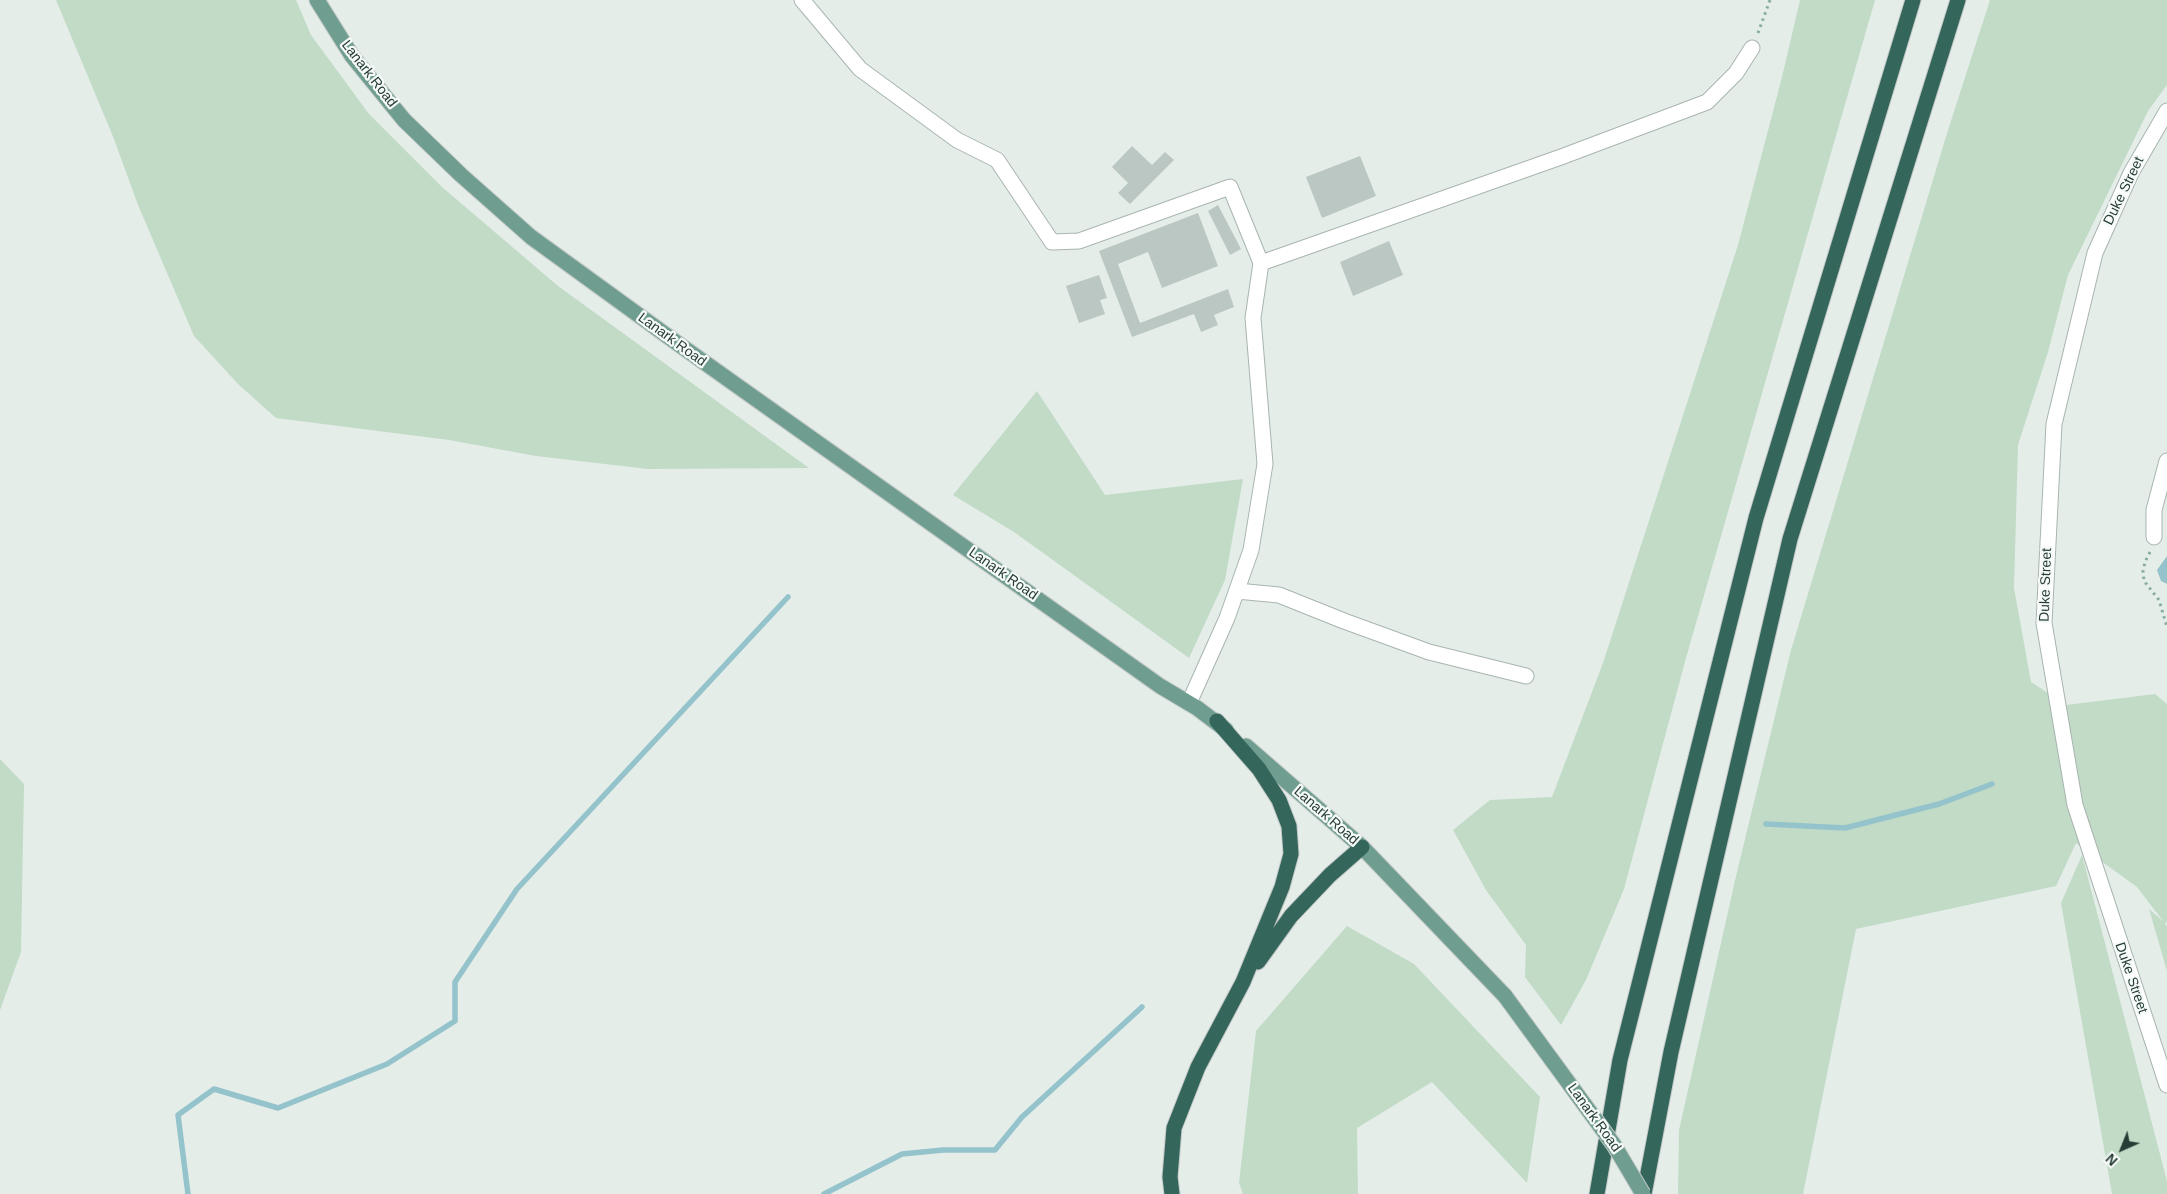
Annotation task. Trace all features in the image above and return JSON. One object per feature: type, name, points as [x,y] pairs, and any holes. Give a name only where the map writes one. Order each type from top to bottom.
[{"type":"highway","points":[[1596,1194],[1620,1060],[1756,518],[1913,0]]},
{"type":"highway","points":[[1644,1194],[1671,1052],[1790,539],[1958,0]]},
{"type":"highway","points":[[1172,1194],[1170,1177],[1174,1128],[1198,1067],[1243,982],[1282,887],[1291,854],[1289,826],[1279,800],[1259,769],[1217,722]]},
{"type":"highway","points":[[1243,982],[1291,916],[1330,875],[1362,848]]},
{"type":"main road","name":"Lanark Road","points":[[317,0],[352,56],[404,120],[461,175],[531,237],[685,349],[1160,686],[1217,722],[1362,848],[1504,996],[1614,1145],[1644,1194]]},
{"type":"street","points":[[802,0],[860,70],[957,140],[997,160],[1052,242],[1079,241],[1230,186],[1261,263],[1254,318],[1265,464],[1251,550],[1227,618],[1189,703]]},
{"type":"street","points":[[1261,263],[1560,157],[1707,102],[1736,73],[1752,48]]},
{"type":"street","name":"Duke Street","points":[[2167,111],[2131,172],[2095,253],[2088,281],[2054,424],[2044,623],[2075,805],[2167,1085]]},
{"type":"street","points":[[2154,537],[2154,510],[2167,461]]},
{"type":"street","points":[[1237,590],[1279,595],[1429,652],[1526,676]]},
{"type":"street","name":"Duke Street","points":[[2161,1064],[2167,1092]]},
{"type":"path","points":[[1752,48],[1770,0]]},
{"type":"path","points":[[2154,537],[2152,549],[2145,562],[2143,571],[2144,581],[2159,600],[2167,627]]},
{"type":"green space","points":[[56,0],[296,0],[311,35],[369,114],[442,187],[558,286],[809,468],[648,469],[536,456],[449,440],[276,418],[238,384],[194,336],[138,205],[114,139]]},
{"type":"green space","points":[[1800,0],[1875,0],[1686,658],[1624,889],[1586,980],[1561,1025],[1525,977],[1526,945],[1486,890],[1453,830],[1490,800],[1552,797],[1603,663],[1738,245]]},
{"type":"green space","points":[[1990,0],[2167,0],[2167,85],[2148,111],[2068,275],[2048,352],[2018,445],[2014,588],[2031,682],[2066,705],[2155,694],[2167,704],[2167,921],[2165,924],[2167,926],[2167,971],[2149,909],[2163,921],[2137,887],[2076,843],[2056,886],[1856,929],[1803,1194],[1678,1194],[1679,1130],[1736,876],[1791,650],[1948,130]]},
{"type":"green space","points":[[1037,391],[1105,495],[1243,479],[1225,580],[1189,658],[1014,532],[953,495]]},
{"type":"green space","points":[[0,759],[24,784],[21,952],[0,1010]]},
{"type":"green space","points":[[2082,855],[2167,1181],[2167,1194],[2112,1194],[2061,903]]},
{"type":"green space","points":[[1347,926],[1414,964],[1540,1097],[1527,1183],[1432,1082],[1357,1128],[1358,1194],[1243,1194],[1239,1183],[1256,1031]]},
{"type":"water","points":[[2167,556],[2167,584],[2161,581],[2157,570]]},
{"type":"building","points":[[1132,146],[1152,165],[1165,152],[1174,160],[1130,204],[1118,193],[1128,183],[1112,167]]},
{"type":"building","points":[[1360,156],[1376,196],[1322,218],[1306,177]]},
{"type":"building","points":[[1218,205],[1241,249],[1230,255],[1208,211]]},
{"type":"building","points":[[1198,213],[1218,266],[1162,288],[1148,252],[1118,264],[1140,323],[1228,289],[1234,307],[1214,315],[1218,325],[1201,332],[1194,314],[1132,337],[1099,251]]},
{"type":"building","points":[[1389,241],[1403,275],[1353,296],[1340,262]]},
{"type":"building","points":[[1099,275],[1107,298],[1100,300],[1105,314],[1079,323],[1066,286]]},
{"type":"waterway","points":[[188,1194],[178,1115],[214,1089],[278,1108],[387,1064],[455,1021],[455,982],[517,889],[788,597]]},
{"type":"waterway","points":[[1766,824],[1845,828],[1939,804],[1992,784]]},
{"type":"waterway","points":[[824,1194],[902,1154],[943,1150],[995,1150],[1022,1117],[1142,1007]]}]
